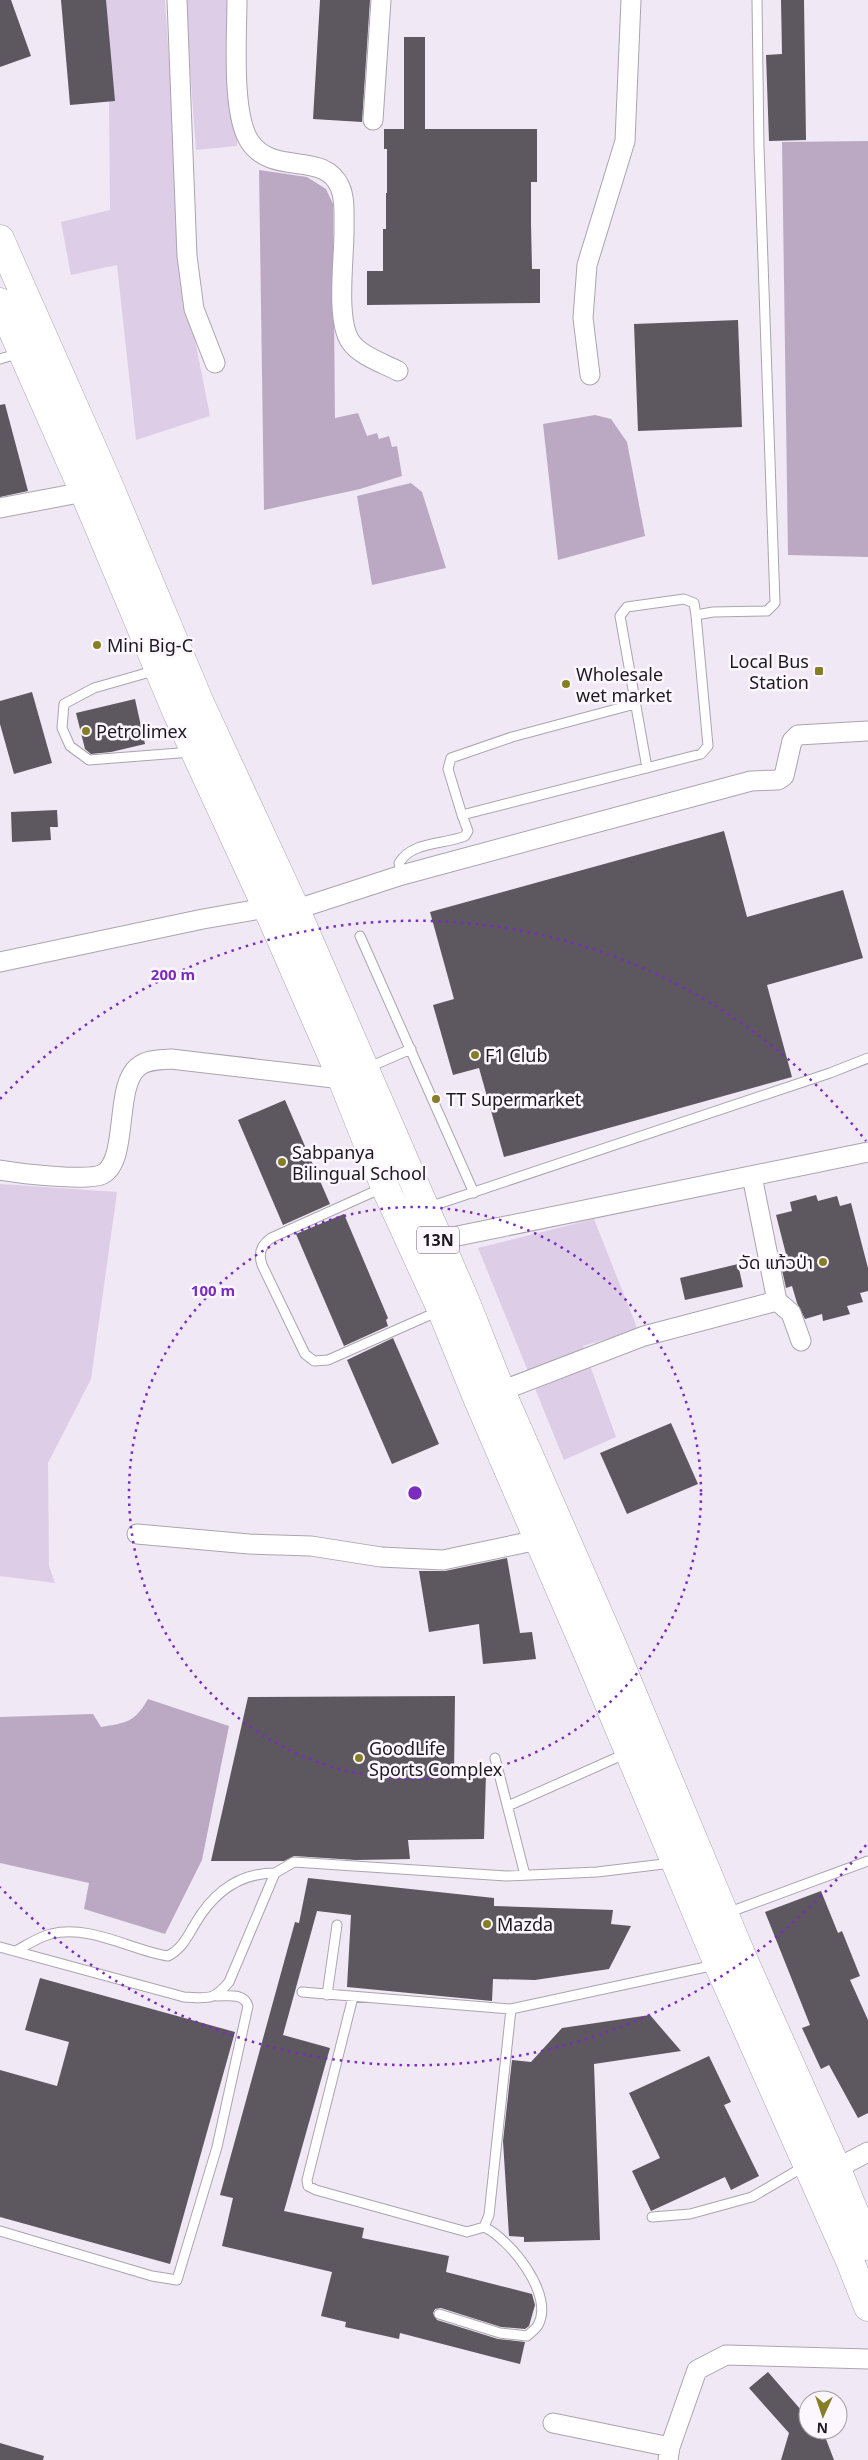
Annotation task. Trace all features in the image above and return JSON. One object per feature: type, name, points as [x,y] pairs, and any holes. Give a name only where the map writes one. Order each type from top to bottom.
[{"type":"highway","name":"13N","points":[[0,238],[108,483],[200,702],[277,912]]},
{"type":"highway","name":"13N","points":[[0,302],[11,355],[84,492],[195,752],[277,912],[353,1074],[424,1208],[465,1300],[501,1391],[614,1649],[724,1914],[820,2164],[868,2307]]},
{"type":"highway","name":"13N","points":[[353,1074],[385,1187],[441,1310],[718,1964],[820,2164],[868,2246]]},
{"type":"street","points":[[177,0],[187,256],[194,310],[214,363]]},
{"type":"street","points":[[237,0],[236,70],[242,126],[249,141],[259,153],[277,162],[318,167],[333,177],[340,187],[344,209],[342,310],[345,326],[351,341],[367,356],[398,370]]},
{"type":"street","points":[[373,120],[380,0]]},
{"type":"street","points":[[590,374],[583,318],[587,265],[625,141],[631,0]]},
{"type":"street","points":[[0,508],[84,492]]},
{"type":"street","points":[[0,962],[203,919],[277,912],[402,875],[751,781],[778,780],[784,776],[792,740],[798,735],[868,731]]},
{"type":"street","points":[[0,1170],[17,1173],[90,1177],[104,1174],[114,1161],[127,1086],[137,1067],[151,1060],[171,1059],[353,1074]]},
{"type":"street","points":[[438,1240],[868,1152]]},
{"type":"street","points":[[752,1176],[778,1301],[791,1313],[801,1341]]},
{"type":"street","points":[[501,1391],[644,1336],[778,1301]]},
{"type":"street","points":[[136,1534],[239,1543],[311,1546],[382,1557],[442,1560],[538,1540]]},
{"type":"street","points":[[820,2164],[868,2152]]},
{"type":"street","points":[[553,2423],[669,2453],[697,2370],[726,2355],[868,2359]]},
{"type":"lane","points":[[696,614],[767,611],[775,604],[759,148],[757,0]]},
{"type":"lane","points":[[462,815],[648,768],[701,754],[708,746],[696,614],[694,603],[684,599],[627,607],[622,610],[620,622],[648,768]]},
{"type":"lane","points":[[158,669],[94,688],[64,704],[62,728],[70,746],[89,760],[195,752]]},
{"type":"lane","points":[[402,875],[399,863],[404,855],[412,849],[465,836],[468,831],[448,769],[451,758],[512,737],[635,704]]},
{"type":"lane","points":[[360,936],[474,1193]]},
{"type":"lane","points":[[353,1074],[411,1049]]},
{"type":"lane","points":[[424,1208],[474,1193],[830,1073],[868,1058]]},
{"type":"lane","points":[[385,1187],[271,1238],[262,1247],[260,1258],[262,1265],[305,1354],[314,1361],[328,1360],[441,1310]]},
{"type":"lane","points":[[508,1806],[629,1752]]},
{"type":"lane","points":[[495,1758],[526,1875]]},
{"type":"lane","points":[[724,1914],[868,1861]]},
{"type":"lane","points":[[16,1951],[50,1934],[67,1932],[90,1935],[168,1956],[182,1947],[200,1917],[224,1888],[250,1875],[275,1872],[294,1862],[526,1875],[597,1872],[675,1863]]},
{"type":"lane","points":[[217,1996],[229,1982],[263,1896],[275,1872]]},
{"type":"lane","points":[[327,1995],[337,1925]]},
{"type":"lane","points":[[0,1947],[184,1997],[239,1996],[244,1998],[248,2006],[217,2147],[176,2280],[152,2276],[0,2231]]},
{"type":"lane","points":[[302,1992],[511,2009],[718,1964]]},
{"type":"lane","points":[[353,1997],[307,2180],[308,2186],[316,2190],[467,2232],[484,2228],[497,2233],[513,2250],[540,2294],[542,2314],[538,2326],[527,2336],[500,2333],[439,2314]]},
{"type":"lane","points":[[484,2228],[489,2215],[511,2009]]},
{"type":"lane","points":[[652,2217],[690,2214],[752,2198],[820,2164]]},
{"type":"shaded area","points":[[101,0],[165,0],[184,284],[210,416],[136,440],[117,265],[71,275],[61,222],[110,210],[109,100]]},
{"type":"shaded area","points":[[185,0],[231,0],[237,146],[196,150]]},
{"type":"shaded area","points":[[868,141],[868,557],[788,555],[782,142]]},
{"type":"shaded area","points":[[259,170],[307,177],[326,189],[333,204],[335,418],[358,413],[367,436],[377,433],[379,439],[389,436],[392,447],[397,446],[402,476],[360,489],[264,510]]},
{"type":"shaded area","points":[[595,415],[611,419],[627,442],[645,536],[558,560],[543,424]]},
{"type":"shaded area","points":[[411,483],[422,492],[446,568],[372,585],[357,496]]},
{"type":"shaded area","points":[[0,1184],[117,1192],[91,1379],[48,1463],[49,1566],[55,1583],[0,1576]]},
{"type":"shaded area","points":[[594,1219],[638,1330],[583,1346],[616,1437],[564,1460],[478,1248]]},
{"type":"shaded area","points":[[148,1699],[229,1726],[202,1860],[165,1934],[84,1909],[89,1883],[0,1863],[0,1717],[93,1714],[101,1727],[129,1720],[139,1713]]},
{"type":"building","points":[[0,0],[11,0],[31,56],[0,67]]},
{"type":"building","points":[[61,0],[106,0],[115,101],[70,105]]},
{"type":"building","points":[[320,0],[370,0],[362,122],[313,119]]},
{"type":"building","points":[[781,0],[804,0],[806,140],[769,141],[766,55],[782,54]]},
{"type":"building","points":[[404,37],[425,37],[425,129],[537,129],[537,182],[531,182],[531,224],[532,269],[540,269],[540,303],[367,305],[367,271],[383,271],[383,229],[386,229],[387,193],[387,149],[384,149],[384,129],[404,129]]},
{"type":"building","points":[[738,320],[742,427],[638,431],[634,324]]},
{"type":"building","points":[[5,404],[28,491],[0,497],[0,405]]},
{"type":"building","points":[[32,692],[52,763],[14,774],[0,724],[0,701]]},
{"type":"building","points":[[135,699],[145,744],[111,752],[91,754],[85,749],[76,713]]},
{"type":"building","points":[[57,810],[58,827],[50,827],[51,840],[12,842],[11,812]]},
{"type":"building","points":[[724,831],[747,917],[843,890],[863,958],[767,985],[792,1077],[504,1157],[479,1068],[453,1075],[433,1005],[454,999],[430,912]]},
{"type":"building","points":[[285,1100],[330,1204],[283,1225],[238,1120]]},
{"type":"building","name":"ວັດ ແກ້ວປ່າ","points":[[816,1195],[818,1201],[837,1196],[840,1206],[851,1203],[868,1268],[868,1291],[860,1293],[863,1302],[847,1306],[850,1314],[823,1321],[822,1314],[805,1319],[797,1303],[792,1286],[786,1288],[779,1256],[786,1254],[776,1215],[792,1211],[790,1202]]},
{"type":"building","points":[[344,1214],[388,1318],[386,1320],[388,1326],[344,1346],[296,1234]]},
{"type":"building","points":[[738,1264],[743,1287],[685,1300],[680,1278]]},
{"type":"building","points":[[393,1338],[439,1444],[392,1464],[347,1360]]},
{"type":"building","points":[[671,1423],[698,1484],[627,1514],[600,1453]]},
{"type":"building","points":[[507,1558],[520,1633],[532,1632],[536,1659],[483,1664],[479,1624],[429,1632],[419,1571],[445,1571]]},
{"type":"building","points":[[455,1696],[454,1774],[486,1774],[484,1839],[408,1840],[410,1859],[356,1860],[294,1856],[284,1861],[211,1861],[248,1697]]},
{"type":"building","points":[[308,1878],[494,1898],[494,1906],[613,1910],[611,1924],[631,1926],[609,1969],[535,1980],[493,1979],[492,2001],[347,1987],[351,1915],[317,1911],[283,2035],[330,2048],[284,2211],[364,2228],[362,2238],[449,2256],[446,2272],[532,2294],[535,2305],[529,2326],[525,2329],[501,2327],[441,2308],[435,2309],[433,2313],[437,2320],[498,2339],[525,2342],[520,2364],[400,2333],[399,2339],[345,2327],[346,2322],[321,2316],[332,2272],[222,2246],[233,2198],[220,2195],[295,1922],[299,1923]]},
{"type":"building","points":[[821,1891],[838,1933],[842,1931],[860,1976],[850,1980],[868,2020],[868,2113],[858,2118],[829,2065],[821,2069],[802,2028],[810,2025],[765,1912]]},
{"type":"building","points":[[40,1978],[235,2032],[170,2264],[0,2217],[0,2070],[57,2086],[69,2042],[25,2030]]},
{"type":"building","points":[[650,2015],[681,2051],[594,2064],[600,2240],[524,2242],[524,2237],[509,2236],[503,2141],[512,2060],[531,2062],[562,2028]]},
{"type":"building","points":[[709,2056],[731,2102],[724,2105],[759,2176],[731,2190],[725,2177],[651,2211],[632,2171],[660,2158],[629,2093]]},
{"type":"building","points":[[768,2372],[798,2406],[798,2440],[826,2440],[834,2460],[781,2460],[789,2433],[749,2388]]},
{"type":"building","points":[[0,2443],[44,2456],[43,2460],[0,2460]]},
{"type":"place","name":"Mini Big-C","points":[[97,645]]},
{"type":"place","name":"Local Bus Station","points":[[819,671]]},
{"type":"place","name":"Wholesale wet market","points":[[566,684]]},
{"type":"place","name":"Petrolimex","points":[[86,731]]},
{"type":"place","name":"F1 Club","points":[[475,1055]]},
{"type":"place","name":"TT Supermarket","points":[[436,1099]]},
{"type":"place","name":"Sabpanya Bilingual School","points":[[282,1162]]},
{"type":"place","name":"ວັດ ແກ້ວປ່າ","points":[[823,1262]]},
{"type":"place","name":"GoodLife Sports Complex","points":[[359,1758]]},
{"type":"place","name":"Mazda","points":[[487,1924]]}]
